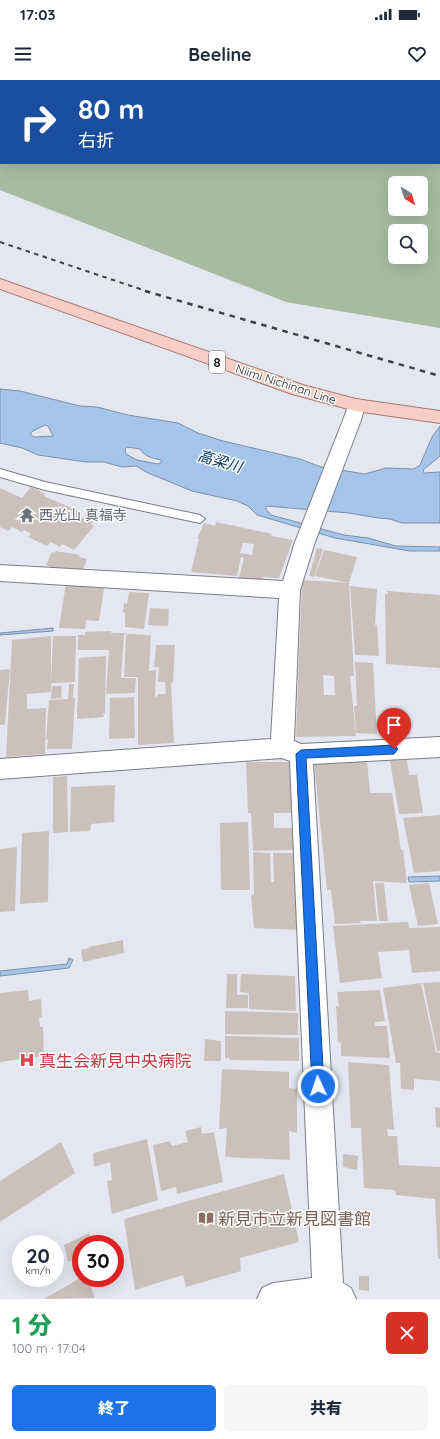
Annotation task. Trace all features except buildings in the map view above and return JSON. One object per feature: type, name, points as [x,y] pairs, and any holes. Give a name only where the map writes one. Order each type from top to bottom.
[{"type":"main road","name":"Niimi Nichinan Line","points":[[0,284],[298,390],[354,413],[440,417]]},
{"type":"street","points":[[273,1299],[334,1295],[292,751],[290,590],[305,542],[354,413]]},
{"type":"street","points":[[0,573],[290,590]]},
{"type":"street","points":[[0,768],[292,751],[440,747]]},
{"type":"lane","points":[[0,473],[45,486],[200,519]]},
{"type":"green space","points":[[0,164],[440,164],[440,328],[286,302],[0,190]]},
{"type":"water","name":"高梁川","points":[[0,389],[20,391],[80,406],[97,407],[128,415],[178,423],[198,433],[223,441],[300,459],[321,467],[365,474],[386,468],[414,469],[420,465],[432,437],[440,426],[440,456],[423,470],[424,473],[440,472],[440,523],[402,523],[390,519],[349,513],[266,506],[266,509],[271,515],[344,535],[368,538],[396,546],[440,547],[440,551],[410,551],[335,538],[257,515],[248,506],[237,501],[192,491],[148,473],[136,466],[122,467],[104,462],[86,462],[38,455],[22,448],[0,443]],"holes":[[[45,425],[48,426],[53,436],[34,437],[30,434]],[[127,447],[140,449],[146,455],[161,460],[162,462],[158,464],[137,460],[126,454],[125,449]]]},
{"type":"water","points":[[53,628],[53,631],[0,635],[0,633]]},
{"type":"water","points":[[440,876],[440,881],[409,882],[408,877]]},
{"type":"water","points":[[69,958],[73,960],[69,968],[0,976],[0,971],[67,964]]},
{"type":"railway","points":[[0,242],[149,292]]},
{"type":"railway","points":[[145,291],[440,376]]},
{"type":"place","name":"西光山 真福寺","points":[[27,515]]},
{"type":"place","name":"真生会新見中央病院","points":[[27,1060]]},
{"type":"place","name":"新見市立新見図書館","points":[[206,1218]]},
{"type":"route","points":[[318,1086],[301,754],[394,749]]}]
